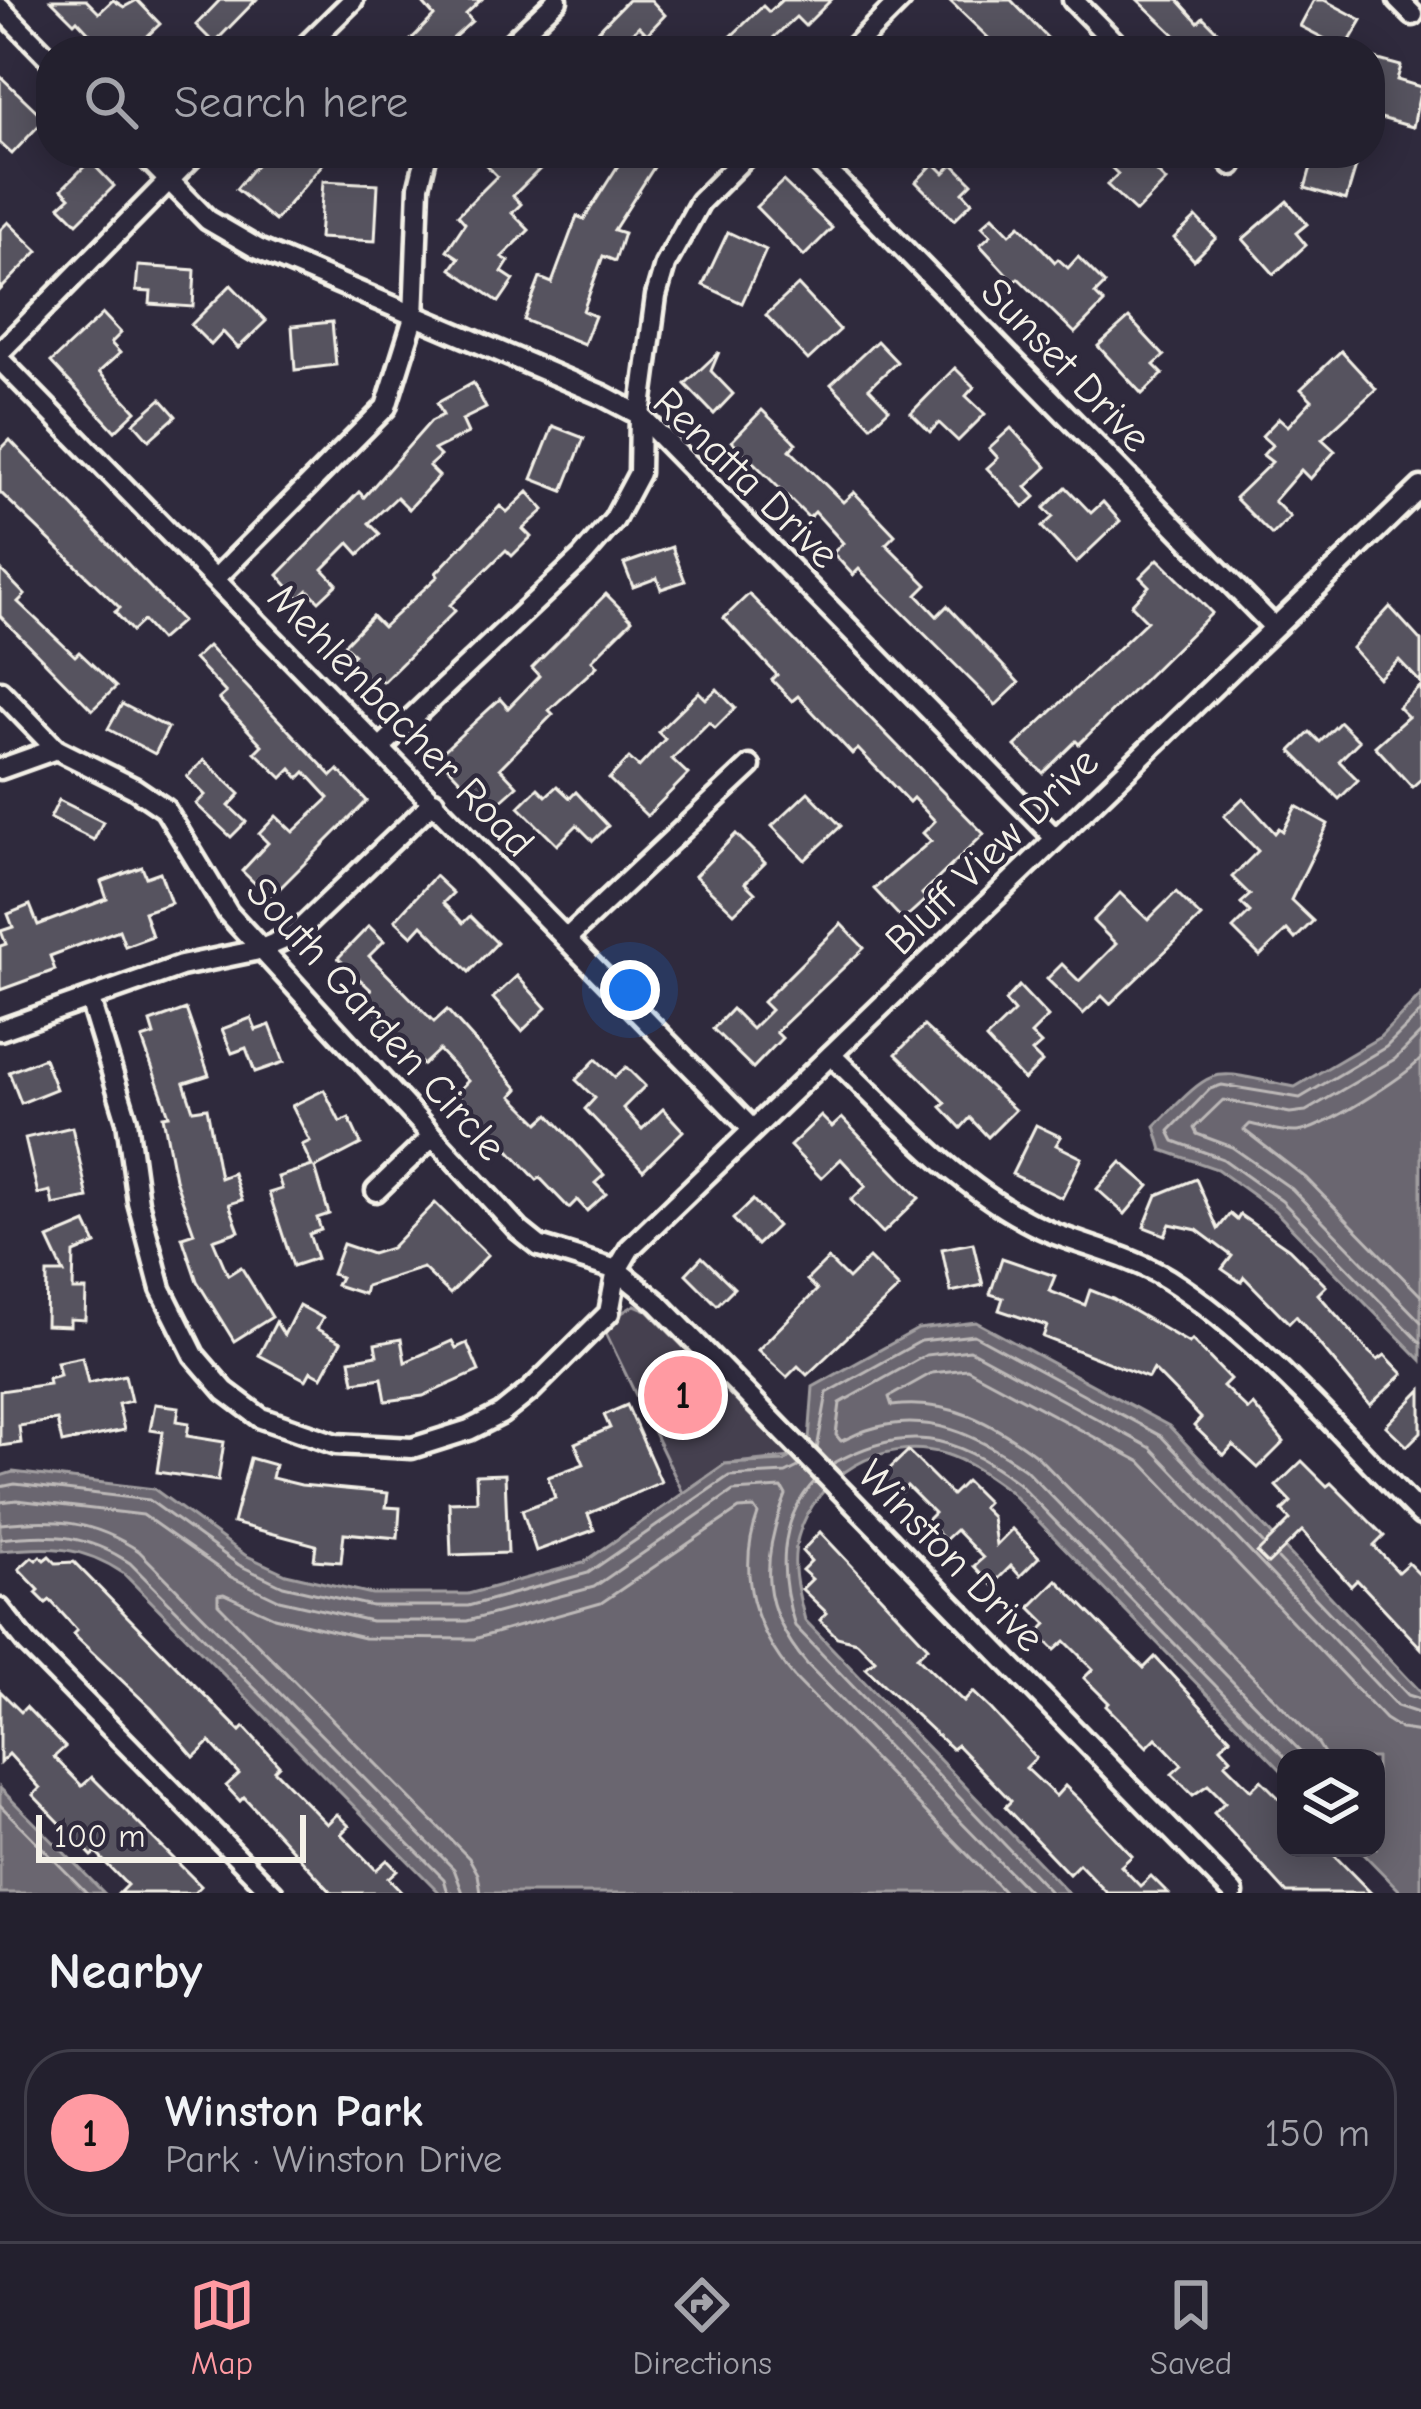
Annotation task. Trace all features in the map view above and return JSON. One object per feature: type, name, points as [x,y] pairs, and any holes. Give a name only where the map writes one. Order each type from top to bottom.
[{"type":"street","points":[[316,36],[353,0]]},
{"type":"street","points":[[519,36],[556,0]]},
{"type":"street","points":[[865,36],[901,0]]},
{"type":"street","points":[[1073,0],[1108,36]]},
{"type":"street","points":[[1398,0],[1413,15]]},
{"type":"street","points":[[0,8],[36,45]]},
{"type":"street","name":"Renatta Drive","points":[[156,168],[208,220],[258,249],[640,415],[1055,838]]},
{"type":"street","points":[[0,356],[180,168]]},
{"type":"street","points":[[215,579],[386,406],[414,318],[423,168]]},
{"type":"street","points":[[380,748],[614,520],[639,473],[640,415],[656,296],[665,265],[700,202],[734,168]]},
{"type":"street","name":"Sunset Drive","points":[[825,168],[1274,626]]},
{"type":"street","name":"Mehlenbacher Road","points":[[0,356],[752,1129]]},
{"type":"street","name":"Bluff View Drive","points":[[90,1000],[127,1121],[138,1202],[161,1288],[194,1355],[225,1391],[260,1418],[336,1444],[412,1448],[469,1430],[501,1414],[531,1390],[609,1312],[617,1270],[630,1248],[1421,487]]},
{"type":"street","name":"South Garden Circle","points":[[0,691],[56,749],[165,809],[228,913],[538,1246],[617,1270]]},
{"type":"street","points":[[0,769],[56,749]]},
{"type":"street","points":[[567,938],[750,766]]},
{"type":"street","points":[[0,1030],[182,966],[260,950],[294,934],[434,801]]},
{"type":"street","points":[[831,1055],[977,1190],[1027,1222],[1103,1248],[1168,1280],[1261,1353],[1421,1515]]},
{"type":"street","points":[[376,1191],[432,1137]]},
{"type":"street","name":"Winston Drive","points":[[617,1270],[658,1303],[1233,1893]]},
{"type":"street","points":[[0,1609],[27,1643],[273,1893]]},
{"type":"shaded area","points":[[635,1305],[647,1310],[791,1457],[725,1464],[683,1493],[606,1333],[620,1314]]},
{"type":"water","points":[[1421,995],[1421,1360],[1275,1211],[1217,1169],[1162,1150],[1155,1126],[1192,1090],[1216,1076],[1295,1087],[1380,1037]]},
{"type":"water","points":[[976,1322],[1169,1426],[1421,1692],[1421,1893],[1402,1893],[1367,1857],[1385,1857],[1385,1749],[1277,1749],[1277,1766],[1009,1491],[945,1454],[898,1450],[876,1456],[836,1479],[820,1496],[807,1515],[796,1547],[796,1579],[805,1620],[1068,1893],[440,1893],[123,1573],[93,1557],[64,1550],[0,1551],[0,1476],[13,1472],[154,1489],[245,1555],[286,1574],[372,1594],[468,1594],[583,1563],[725,1464],[785,1461],[809,1440],[813,1387],[918,1329]]},
{"type":"water","points":[[0,1788],[104,1893],[0,1893]]},
{"type":"building","points":[[51,0],[86,0],[99,13],[113,0],[124,7],[137,0],[160,24],[147,36],[92,36],[77,20],[74,23]]},
{"type":"building","points":[[220,0],[256,0],[221,36],[207,36],[196,25]]},
{"type":"building","points":[[420,0],[481,0],[466,14],[472,21],[456,36],[415,36],[434,16]]},
{"type":"building","points":[[628,0],[651,0],[665,15],[647,34],[639,26],[629,36],[593,36]]},
{"type":"building","points":[[782,0],[831,0],[805,26],[796,17],[775,36],[731,36],[763,6],[769,12]]},
{"type":"building","points":[[949,0],[1011,0],[1046,36],[986,36]]},
{"type":"building","points":[[1138,0],[1178,0],[1198,22],[1203,17],[1222,36],[1176,36]]},
{"type":"building","points":[[1314,0],[1324,0],[1362,20],[1353,36],[1320,36],[1300,26]]},
{"type":"building","points":[[1385,62],[1401,66],[1397,80],[1421,87],[1413,127],[1385,119]]},
{"type":"building","points":[[0,76],[36,110],[36,129],[12,154],[0,143]]},
{"type":"building","points":[[83,168],[97,168],[114,186],[77,223],[60,206],[70,197],[62,189]]},
{"type":"building","points":[[254,168],[319,168],[275,221],[236,189]]},
{"type":"building","points":[[489,168],[541,168],[513,196],[521,204],[512,213],[529,230],[502,257],[509,261],[502,272],[514,280],[499,302],[451,269],[459,258],[447,250],[465,223],[458,215],[497,176]]},
{"type":"building","points":[[616,168],[653,168],[614,230],[624,233],[615,261],[603,256],[583,311],[595,316],[584,344],[524,320],[540,278],[552,283],[577,216],[584,219]]},
{"type":"building","points":[[929,168],[944,173],[957,168],[972,183],[963,192],[972,202],[954,220],[916,182]]},
{"type":"building","points":[[1112,168],[1153,168],[1166,181],[1136,212],[1107,185],[1118,174]]},
{"type":"building","points":[[1311,168],[1356,168],[1346,200],[1305,188]]},
{"type":"building","points":[[323,181],[378,184],[375,241],[319,238]]},
{"type":"building","points":[[783,181],[832,228],[804,256],[756,207]]},
{"type":"building","points":[[1287,201],[1307,224],[1296,233],[1306,245],[1274,274],[1243,239]]},
{"type":"building","points":[[993,216],[1010,234],[1020,225],[1055,262],[1058,259],[1068,268],[1078,257],[1105,284],[1095,294],[1104,303],[1075,333],[1018,278],[1014,282],[980,245],[991,235],[982,226]]},
{"type":"building","points":[[1196,217],[1216,238],[1194,260],[1174,238]]},
{"type":"building","points":[[8,222],[38,251],[0,290],[0,230]]},
{"type":"building","points":[[728,232],[766,250],[742,303],[703,285]]},
{"type":"building","points":[[138,266],[195,270],[193,307],[150,304],[151,292],[136,291]]},
{"type":"building","points":[[231,285],[266,321],[238,348],[223,332],[211,345],[191,325]]},
{"type":"building","points":[[798,285],[840,330],[808,360],[766,315]]},
{"type":"building","points":[[103,314],[121,333],[111,343],[120,353],[99,372],[136,411],[115,431],[51,362]]},
{"type":"building","points":[[1129,318],[1164,356],[1154,365],[1163,374],[1142,394],[1098,346]]},
{"type":"building","points":[[332,322],[336,365],[295,370],[292,326]]},
{"type":"building","points":[[877,341],[897,362],[869,388],[889,409],[871,426],[831,384]]},
{"type":"building","points":[[1341,351],[1376,389],[1322,439],[1335,451],[1310,479],[1301,470],[1274,501],[1290,517],[1272,535],[1235,498],[1272,462],[1263,455],[1272,445],[1262,436],[1279,418],[1288,426],[1312,400],[1301,389]]},
{"type":"building","points":[[719,352],[711,371],[733,394],[714,414],[685,384]]},
{"type":"building","points":[[955,368],[974,387],[966,396],[985,414],[958,441],[939,423],[930,432],[911,413]]},
{"type":"building","points":[[473,383],[486,408],[462,420],[468,433],[434,450],[440,456],[429,466],[439,476],[409,509],[397,497],[369,523],[380,534],[359,554],[349,543],[323,569],[337,584],[319,601],[308,590],[299,598],[278,575],[359,492],[364,497],[431,421],[443,415],[437,403]]},
{"type":"building","points":[[161,399],[176,416],[149,440],[134,423]]},
{"type":"building","points":[[762,410],[796,443],[790,450],[843,502],[854,492],[895,535],[886,544],[927,585],[917,595],[937,616],[947,606],[1019,683],[996,705],[859,569],[853,575],[833,553],[843,543],[815,512],[809,518],[732,441]]},
{"type":"building","points":[[553,426],[584,438],[563,491],[532,479]]},
{"type":"building","points":[[1011,428],[1047,467],[1026,487],[1035,497],[1024,507],[987,468],[998,458],[989,448]]},
{"type":"building","points":[[10,440],[182,621],[160,640],[143,621],[132,631],[115,612],[120,608],[0,492],[0,450]]},
{"type":"building","points":[[1066,487],[1091,513],[1103,502],[1120,521],[1076,563],[1042,527],[1053,517],[1044,508]]},
{"type":"building","points":[[528,492],[544,510],[523,529],[531,537],[512,556],[506,550],[450,605],[455,611],[383,682],[373,673],[364,682],[345,664],[354,654],[344,645],[372,616],[383,627],[438,576],[500,506],[507,512]]},
{"type":"building","points":[[672,547],[685,581],[661,589],[657,578],[633,587],[624,564]]},
{"type":"building","points":[[1158,559],[1212,613],[1079,744],[1076,741],[1043,773],[1015,746],[1147,621],[1131,605],[1149,586],[1140,577]]},
{"type":"building","points":[[0,569],[25,595],[18,602],[116,687],[92,710],[0,616]]},
{"type":"building","points":[[606,594],[632,620],[592,660],[597,666],[549,710],[553,714],[500,768],[517,786],[498,803],[490,794],[481,802],[438,756],[500,699],[508,708],[539,676],[532,668]]},
{"type":"building","points":[[749,594],[984,834],[922,894],[926,899],[903,920],[874,889],[931,841],[923,833],[935,821],[913,798],[909,802],[858,749],[852,754],[798,696],[792,701],[772,680],[777,675],[724,618]]},
{"type":"building","points":[[1390,607],[1421,641],[1421,683],[1399,660],[1379,678],[1352,648]]},
{"type":"building","points":[[208,646],[332,776],[338,770],[367,801],[270,898],[242,871],[268,843],[259,834],[276,816],[293,832],[329,798],[305,772],[299,778],[291,769],[282,778],[255,752],[262,745],[219,699],[226,693],[194,659]]},
{"type":"building","points":[[1421,686],[1421,779],[1412,787],[1375,746],[1408,717],[1398,707]]},
{"type":"building","points":[[717,689],[735,708],[715,728],[709,722],[672,759],[688,774],[647,816],[609,779],[629,758],[639,767],[665,739],[658,732],[699,692],[706,699]]},
{"type":"building","points":[[122,704],[168,728],[155,754],[108,729]]},
{"type":"building","points":[[1340,722],[1359,741],[1339,761],[1358,780],[1339,799],[1291,751],[1310,732],[1320,742]]},
{"type":"building","points":[[204,760],[240,794],[229,806],[246,822],[231,837],[196,804],[205,795],[187,777]]},
{"type":"building","points":[[557,786],[570,798],[576,792],[608,826],[593,841],[577,825],[557,845],[519,807],[538,788],[546,796]]},
{"type":"building","points":[[808,792],[841,826],[805,860],[772,826]]},
{"type":"building","points":[[1243,798],[1275,833],[1279,828],[1283,831],[1296,806],[1328,824],[1291,900],[1313,921],[1295,939],[1287,930],[1260,956],[1233,929],[1250,912],[1241,903],[1250,895],[1232,877],[1258,851],[1224,816]]},
{"type":"building","points":[[59,800],[103,822],[94,840],[50,818]]},
{"type":"building","points":[[736,834],[765,863],[745,883],[755,893],[734,913],[695,876]]},
{"type":"building","points":[[142,867],[146,877],[160,872],[171,903],[144,912],[152,936],[125,946],[119,930],[50,956],[55,970],[0,990],[0,946],[6,944],[1,931],[13,927],[8,914],[30,905],[38,925],[107,899],[101,882]]},
{"type":"building","points":[[435,876],[453,893],[443,903],[463,923],[470,916],[497,943],[469,972],[422,925],[412,936],[395,920]]},
{"type":"building","points":[[1176,892],[1201,917],[1110,1004],[1102,996],[1083,1014],[1047,979],[1062,964],[1079,981],[1116,944],[1093,921],[1120,893],[1148,920]]},
{"type":"building","points":[[841,924],[864,948],[776,1032],[782,1038],[753,1068],[713,1029],[732,1009],[752,1029],[771,1010],[763,1002]]},
{"type":"building","points":[[369,926],[384,941],[369,956],[434,1022],[447,1010],[518,1089],[512,1096],[539,1123],[549,1114],[604,1175],[595,1183],[606,1194],[587,1211],[577,1200],[569,1208],[537,1180],[456,1093],[468,1081],[439,1050],[423,1065],[363,998],[371,990],[338,958]]},
{"type":"building","points":[[517,976],[546,1008],[522,1031],[493,998]]},
{"type":"building","points":[[1019,986],[1048,1017],[1031,1034],[1041,1044],[1032,1052],[1042,1062],[1024,1080],[986,1039],[1014,1012],[1005,1001]]},
{"type":"building","points":[[186,1009],[209,1075],[184,1083],[193,1110],[207,1108],[220,1178],[233,1173],[242,1200],[229,1204],[239,1231],[213,1240],[228,1275],[241,1267],[272,1317],[234,1341],[197,1281],[182,1237],[194,1233],[175,1179],[163,1116],[169,1115],[142,1039],[154,1035],[150,1022]]},
{"type":"building","points":[[251,1018],[256,1030],[270,1025],[284,1062],[255,1072],[246,1048],[232,1053],[222,1029]]},
{"type":"building","points":[[924,1026],[1015,1110],[988,1137],[970,1118],[961,1128],[941,1107],[946,1103],[896,1054]]},
{"type":"building","points":[[44,1058],[56,1089],[21,1103],[9,1072]]},
{"type":"building","points":[[596,1059],[615,1077],[626,1067],[645,1086],[623,1108],[642,1129],[663,1109],[683,1131],[643,1170],[585,1109],[595,1098],[576,1080]]},
{"type":"building","points":[[324,1090],[340,1122],[349,1118],[361,1144],[315,1168],[329,1214],[317,1218],[321,1230],[309,1234],[317,1258],[293,1266],[269,1193],[282,1189],[278,1177],[312,1166],[302,1145],[310,1141],[292,1106]]},
{"type":"building","points":[[821,1116],[832,1127],[842,1118],[919,1198],[883,1233],[851,1200],[866,1186],[841,1159],[821,1178],[790,1146]]},
{"type":"building","points":[[1036,1125],[1061,1137],[1056,1145],[1082,1158],[1062,1198],[1012,1174]]},
{"type":"building","points":[[72,1127],[88,1198],[53,1205],[50,1191],[38,1194],[25,1138]]},
{"type":"building","points":[[1121,1162],[1149,1186],[1125,1214],[1097,1189]]},
{"type":"building","points":[[1196,1179],[1218,1229],[1230,1214],[1237,1220],[1240,1215],[1289,1249],[1326,1286],[1318,1294],[1369,1352],[1378,1360],[1385,1355],[1403,1374],[1370,1405],[1296,1316],[1289,1323],[1244,1277],[1241,1282],[1222,1269],[1232,1256],[1197,1230],[1170,1224],[1165,1235],[1144,1227],[1157,1195]]},
{"type":"building","points":[[753,1200],[777,1226],[757,1245],[733,1219]]},
{"type":"building","points":[[435,1203],[488,1255],[450,1294],[423,1268],[366,1286],[364,1294],[336,1285],[340,1277],[332,1274],[343,1244],[372,1254],[391,1248]]},
{"type":"building","points":[[86,1223],[96,1244],[74,1253],[73,1290],[86,1290],[85,1320],[70,1319],[70,1326],[46,1325],[47,1273],[64,1273],[48,1239]]},
{"type":"building","points":[[973,1243],[983,1285],[951,1292],[942,1249]]},
{"type":"building","points":[[702,1257],[734,1288],[717,1305],[686,1274]]},
{"type":"building","points":[[869,1258],[899,1288],[807,1375],[798,1366],[787,1377],[758,1350],[817,1290],[807,1280],[828,1259],[848,1279]]},
{"type":"building","points":[[1002,1258],[1055,1276],[1049,1291],[1085,1305],[1090,1290],[1189,1343],[1192,1340],[1230,1379],[1223,1386],[1248,1410],[1253,1405],[1284,1442],[1258,1468],[1233,1445],[1224,1455],[1194,1426],[1201,1418],[1153,1369],[1148,1378],[1043,1337],[1047,1326],[999,1310],[1003,1298],[990,1294]]},
{"type":"building","points":[[299,1305],[323,1318],[317,1329],[341,1342],[322,1377],[311,1371],[306,1380],[259,1355],[276,1322],[284,1335]]},
{"type":"building","points":[[401,1339],[405,1362],[452,1341],[456,1348],[467,1343],[479,1371],[423,1396],[386,1401],[382,1378],[354,1382],[350,1360],[377,1355],[375,1344]]},
{"type":"building","points":[[82,1357],[88,1383],[125,1375],[131,1401],[118,1404],[124,1430],[62,1443],[57,1420],[19,1426],[21,1443],[0,1446],[0,1391],[49,1384],[48,1378],[60,1375],[57,1362]]},
{"type":"building","points":[[1421,1390],[1421,1432],[1407,1446],[1386,1426]]},
{"type":"building","points":[[155,1404],[179,1407],[177,1421],[189,1423],[187,1436],[224,1442],[218,1481],[157,1472],[163,1432],[150,1430]]},
{"type":"building","points":[[627,1405],[661,1482],[588,1514],[594,1530],[536,1551],[522,1510],[555,1498],[548,1477],[584,1464],[575,1443],[610,1428],[604,1415]]},
{"type":"building","points":[[908,1451],[952,1495],[966,1481],[987,1502],[982,1507],[992,1517],[996,1545],[1012,1529],[1039,1557],[1020,1576],[1011,1566],[992,1585],[974,1566],[983,1558],[956,1530],[945,1540],[926,1521],[934,1513],[907,1486],[898,1496],[880,1478]]},
{"type":"building","points":[[250,1458],[275,1465],[272,1478],[388,1493],[386,1507],[400,1508],[398,1538],[344,1533],[341,1562],[314,1560],[316,1545],[233,1523]]},
{"type":"building","points":[[1302,1461],[1384,1536],[1374,1546],[1398,1572],[1408,1563],[1421,1576],[1421,1648],[1357,1580],[1351,1586],[1302,1531],[1268,1564],[1257,1553],[1290,1520],[1282,1511],[1291,1502],[1276,1486]]},
{"type":"building","points":[[505,1474],[508,1553],[451,1555],[449,1502],[477,1501],[476,1475]]},
{"type":"building","points":[[820,1532],[928,1647],[917,1657],[964,1702],[973,1692],[991,1709],[1036,1758],[1026,1768],[1056,1796],[1065,1786],[1082,1802],[1132,1856],[1121,1866],[1140,1886],[1151,1876],[1168,1893],[1107,1893],[1079,1864],[1069,1874],[1005,1807],[1011,1801],[957,1745],[952,1749],[866,1668],[875,1660],[857,1642],[837,1637],[820,1620],[827,1613],[802,1589],[812,1579],[802,1570],[811,1561],[802,1551]]},
{"type":"building","points":[[40,1556],[44,1560],[49,1556],[56,1563],[74,1562],[240,1731],[244,1727],[279,1765],[274,1770],[327,1824],[337,1814],[349,1826],[341,1834],[376,1870],[387,1860],[397,1870],[388,1878],[402,1893],[332,1893],[244,1797],[240,1801],[226,1786],[239,1774],[210,1742],[194,1757],[152,1709],[73,1634],[77,1630],[50,1600],[46,1603],[36,1593],[39,1590],[19,1569]]},
{"type":"building","points":[[1057,1580],[1144,1668],[1155,1657],[1230,1738],[1221,1747],[1231,1758],[1225,1764],[1251,1790],[1261,1780],[1277,1796],[1277,1857],[1336,1857],[1371,1893],[1287,1893],[1214,1813],[1225,1802],[1208,1785],[1193,1795],[1172,1774],[1182,1765],[1156,1738],[1147,1747],[1106,1706],[1109,1703],[1084,1678],[1093,1669],[1065,1641],[1055,1650],[1038,1633],[1047,1624],[1030,1607]]},
{"type":"building","points":[[0,1691],[21,1712],[26,1707],[65,1747],[54,1757],[82,1786],[92,1777],[201,1886],[194,1893],[119,1893],[127,1885],[33,1795],[40,1788],[9,1754],[0,1763]]},
{"type":"place","name":"Winston Park","points":[[683,1395]]}]
